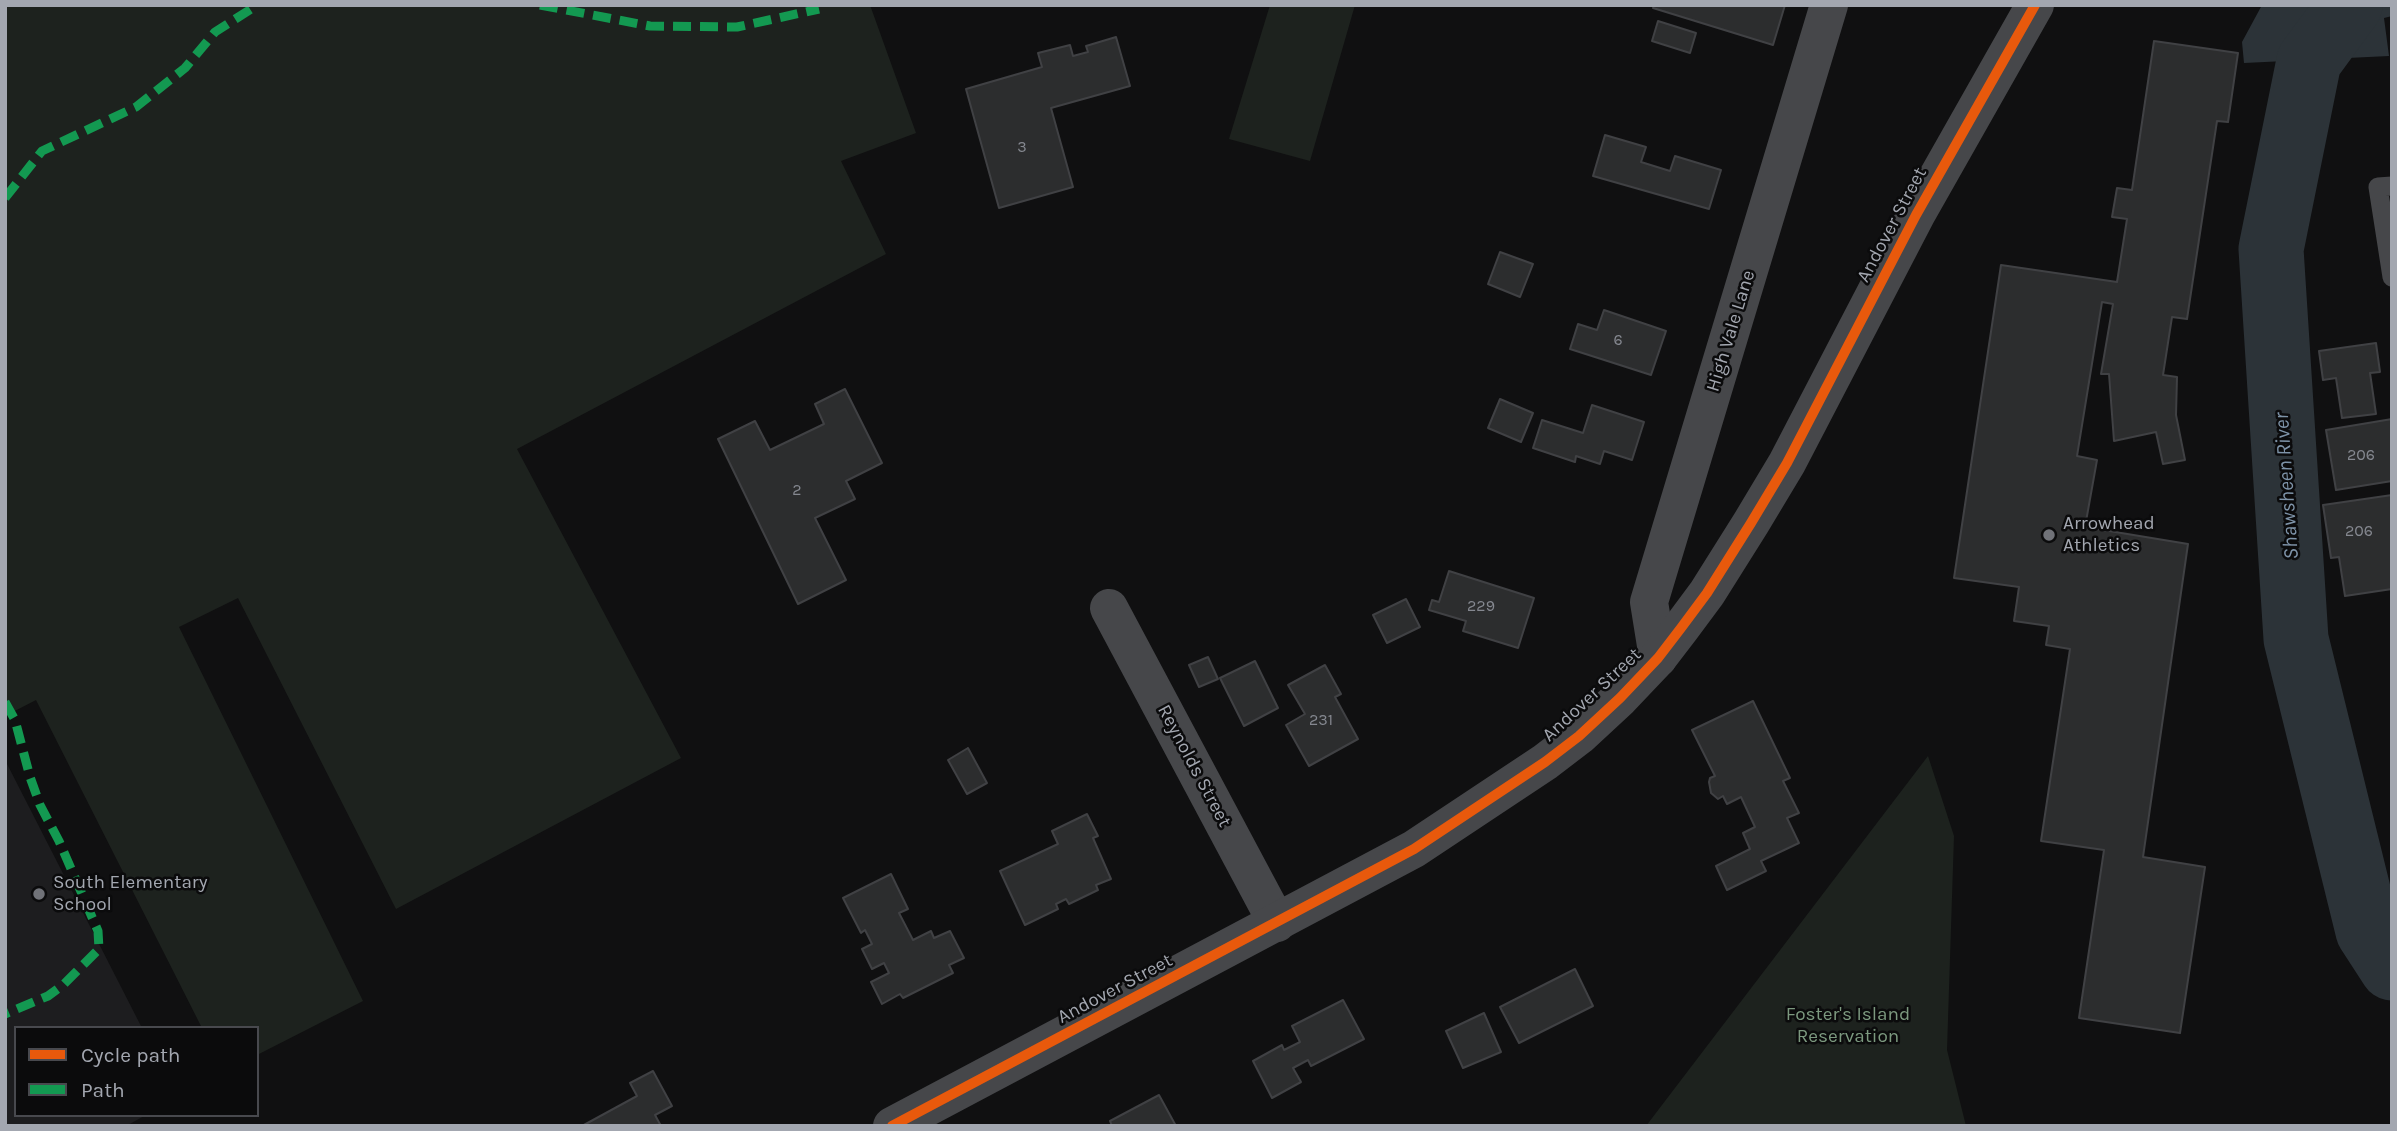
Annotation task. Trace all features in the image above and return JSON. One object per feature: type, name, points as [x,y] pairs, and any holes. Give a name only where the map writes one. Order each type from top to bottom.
[{"type":"street","name":"High Vale Lane","points":[[1658,658],[1649,602],[1829,5]]},
{"type":"street","name":"Andover Street","points":[[892,1126],[1414,849],[1579,736],[1658,658],[1707,593],[1787,463],[1916,215],[2035,5]]},
{"type":"street","name":"Reynolds Street","points":[[1109,608],[1277,923]]},
{"type":"lane","points":[[2392,186],[2378,187],[2392,277]]},
{"type":"shaded area","points":[[2262,5],[2392,5],[2392,16],[2384,18],[2389,56],[2244,63],[2242,42]]},
{"type":"shaded area","name":"South Elementary School","points":[[5,760],[141,1026],[14,1026],[14,1117],[142,1117],[126,1126],[5,1126]]},
{"type":"green space","points":[[5,5],[870,5],[916,133],[841,161],[886,254],[517,449],[681,758],[396,909],[238,598],[179,627],[363,1001],[259,1054],[259,1026],[201,1026],[36,700],[5,716]]},
{"type":"green space","points":[[1270,5],[1355,5],[1310,161],[1229,139]]},
{"type":"green space","name":"Foster's Island Reservation","points":[[1928,756],[1954,836],[1947,1050],[1966,1126],[1646,1126]]},
{"type":"building","points":[[1654,5],[1785,5],[1773,45],[1653,8]]},
{"type":"building","points":[[1658,21],[1696,33],[1690,53],[1652,41]]},
{"type":"building","points":[[1116,37],[1130,86],[1051,108],[1073,187],[999,208],[966,89],[1042,67],[1038,53],[1070,45],[1073,56],[1088,52],[1086,46]]},
{"type":"building","name":"Arrowhead Athletics","points":[[2154,41],[2238,53],[2228,122],[2217,121],[2187,319],[2172,317],[2163,375],[2177,377],[2176,415],[2185,460],[2163,464],[2156,432],[2114,441],[2109,374],[2101,374],[2113,304],[2102,302],[2077,456],[2097,460],[2085,527],[2188,544],[2143,857],[2205,867],[2180,1033],[2079,1018],[2104,850],[2041,841],[2070,649],[2046,645],[2049,626],[2014,621],[2019,587],[1954,578],[2001,265],[2117,282],[2127,219],[2112,217],[2117,188],[2132,190]]},
{"type":"building","points":[[1605,135],[1646,147],[1641,162],[1670,171],[1675,156],[1721,170],[1709,209],[1593,176]]},
{"type":"building","points":[[1500,252],[1533,264],[1520,297],[1488,284]]},
{"type":"building","points":[[1604,310],[1666,331],[1651,375],[1570,349],[1578,324],[1597,330]]},
{"type":"building","points":[[2376,343],[2380,372],[2370,373],[2376,414],[2342,418],[2336,378],[2323,380],[2319,351]]},
{"type":"building","points":[[845,389],[882,463],[846,481],[855,499],[815,518],[846,580],[798,604],[718,439],[755,421],[770,450],[824,424],[815,404]]},
{"type":"building","points":[[1500,399],[1533,413],[1521,442],[1488,428]]},
{"type":"building","points":[[1592,405],[1644,422],[1632,460],[1604,451],[1600,464],[1576,456],[1575,462],[1533,448],[1542,420],[1583,433]]},
{"type":"building","points":[[2392,419],[2392,481],[2336,490],[2326,430]]},
{"type":"building","points":[[2392,495],[2392,589],[2345,596],[2339,557],[2331,558],[2323,505]]},
{"type":"building","points":[[1449,571],[1534,598],[1518,648],[1463,631],[1466,621],[1429,610],[1432,600],[1439,602]]},
{"type":"building","points":[[1406,599],[1420,627],[1387,643],[1373,615]]},
{"type":"building","points":[[1208,657],[1218,679],[1199,687],[1189,665]]},
{"type":"building","points":[[1255,661],[1278,708],[1244,726],[1220,678]]},
{"type":"building","points":[[1325,665],[1341,694],[1335,697],[1358,739],[1309,766],[1286,725],[1305,714],[1288,685]]},
{"type":"building","points":[[1753,701],[1790,778],[1783,781],[1799,813],[1787,818],[1799,843],[1761,861],[1766,871],[1727,890],[1716,866],[1750,849],[1743,833],[1755,827],[1741,797],[1727,804],[1723,796],[1718,799],[1711,793],[1709,782],[1710,778],[1715,776],[1692,730]]},
{"type":"building","points":[[968,748],[987,783],[967,794],[948,760]]},
{"type":"building","points":[[1087,814],[1098,836],[1093,838],[1111,879],[1096,885],[1098,890],[1069,904],[1066,899],[1056,904],[1058,909],[1025,925],[1000,871],[1058,844],[1052,831]]},
{"type":"building","points":[[891,874],[908,909],[899,913],[913,940],[931,931],[934,938],[950,931],[964,958],[949,965],[953,973],[903,998],[900,994],[882,1004],[871,982],[889,973],[884,963],[872,969],[862,949],[872,944],[865,930],[861,933],[843,898]]},
{"type":"building","points":[[1575,969],[1593,1006],[1519,1043],[1500,1007]]},
{"type":"building","points":[[1343,1000],[1364,1039],[1311,1066],[1308,1060],[1293,1068],[1301,1082],[1272,1098],[1253,1061],[1282,1045],[1284,1050],[1300,1042],[1292,1026]]},
{"type":"building","points":[[1484,1013],[1501,1052],[1463,1068],[1446,1031]]},
{"type":"building","points":[[653,1071],[672,1106],[655,1115],[661,1126],[582,1126],[637,1096],[630,1083]]},
{"type":"building","points":[[1159,1095],[1176,1126],[1112,1126],[1110,1121]]},
{"type":"waterway","name":"Shawsheen River","points":[[2350,5],[2309,61],[2271,249],[2296,639],[2368,931],[2392,968]]},
{"type":"marked path","points":[[5,198],[42,151],[136,107],[185,68],[215,32],[254,5]]},
{"type":"marked path","points":[[540,5],[650,26],[737,27],[819,9]]},
{"type":"marked path","points":[[5,702],[15,720],[40,805],[59,841],[98,931],[99,949],[48,996],[5,1014]]},
{"type":"cycle path","points":[[892,1126],[1414,849],[1545,762],[1579,736],[1620,698],[1658,658],[1707,593],[1787,463],[1916,215],[2035,5]]},
{"type":"place","name":"Arrowhead Athletics","points":[[2049,535]]},
{"type":"place","name":"South Elementary School","points":[[39,894]]}]
